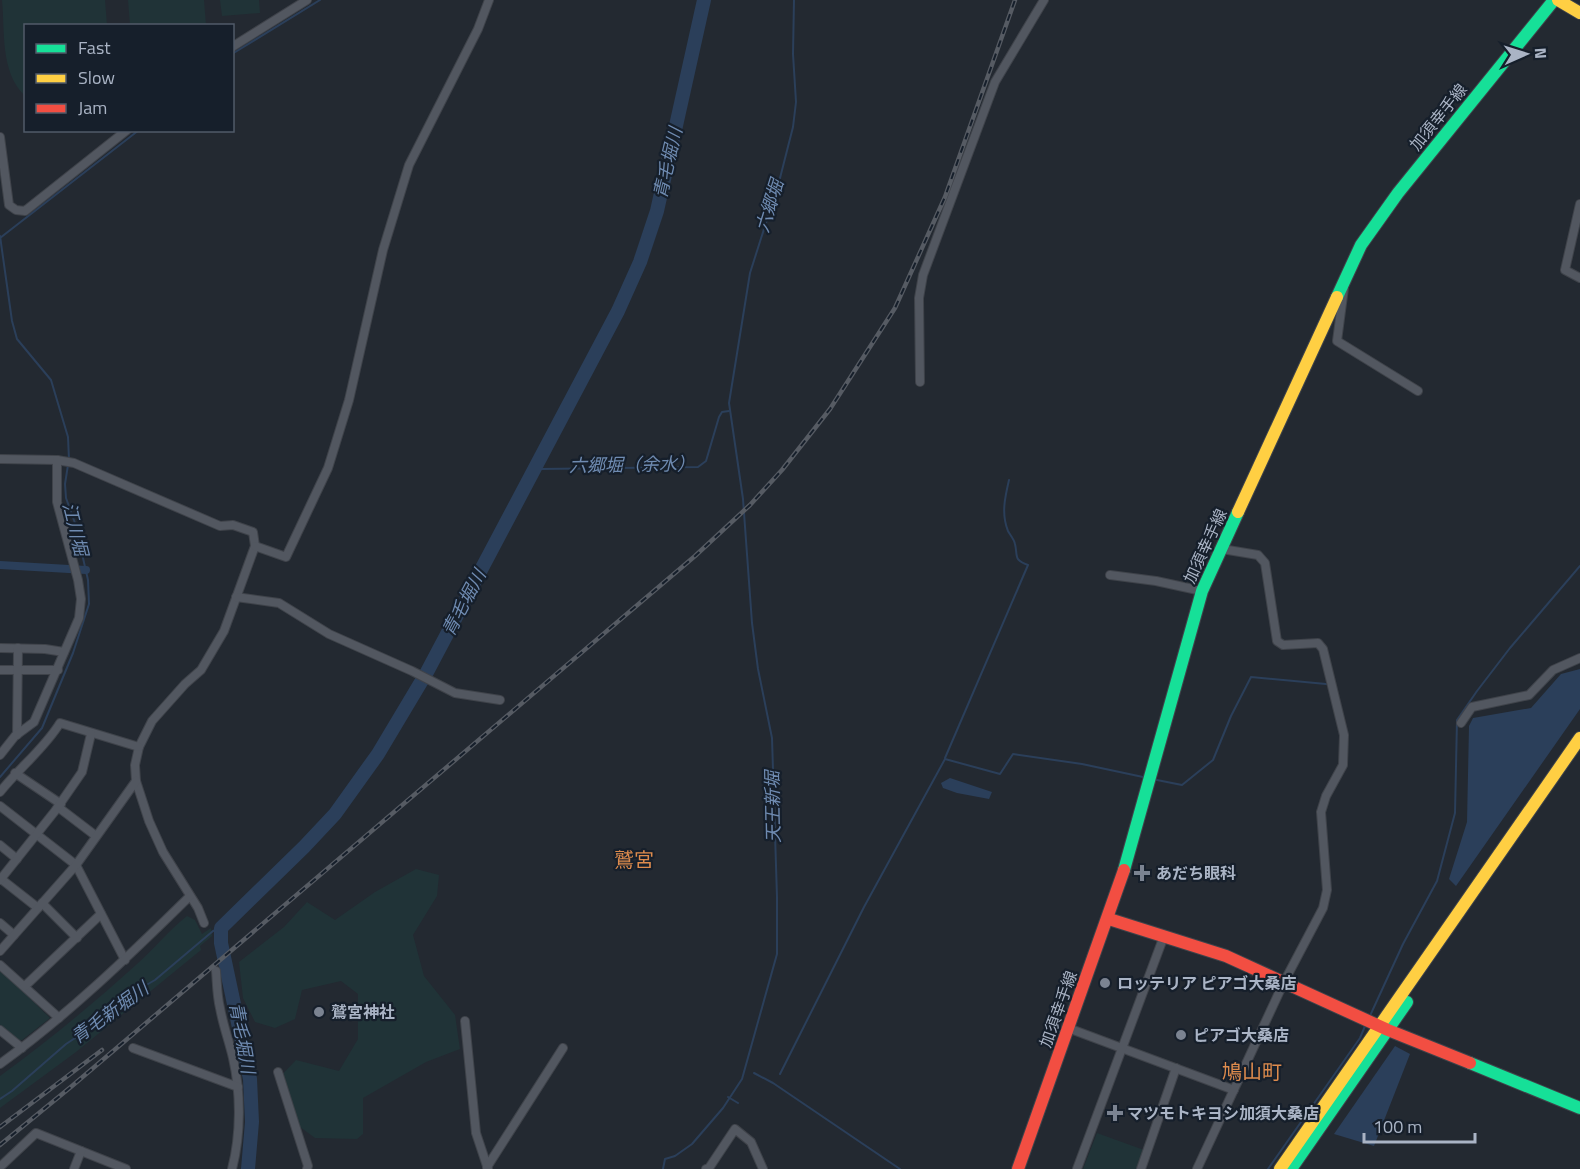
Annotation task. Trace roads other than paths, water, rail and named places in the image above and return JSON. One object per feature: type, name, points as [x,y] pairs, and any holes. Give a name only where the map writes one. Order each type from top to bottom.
[{"type":"main road","points":[[1556,0],[1580,14]]},
{"type":"main road","name":"加須幸手線","points":[[1018,1169],[1109,919],[1202,591],[1345,279],[1361,245],[1398,193],[1556,0]]},
{"type":"main road","points":[[1291,1169],[1384,1028],[1580,743]]},
{"type":"main road","points":[[1109,919],[1226,956],[1384,1028],[1580,1108]]},
{"type":"main road","points":[[1280,1169],[1384,1028]]},
{"type":"street","points":[[234,46],[307,0]]},
{"type":"street","points":[[255,546],[286,558],[328,468],[349,400],[383,250],[409,165],[478,29],[489,0]]},
{"type":"street","points":[[920,382],[919,298],[923,275],[995,82],[1044,0]]},
{"type":"street","points":[[0,137],[9,205],[16,210],[25,211],[124,132]]},
{"type":"street","points":[[1580,204],[1565,270],[1580,278]]},
{"type":"street","points":[[1345,279],[1337,341],[1418,391]]},
{"type":"street","points":[[0,459],[57,460],[74,463],[220,526],[233,525],[253,532],[255,546],[224,631],[201,670],[185,684],[152,721],[139,747],[135,765],[136,781],[149,822],[204,923]]},
{"type":"street","points":[[0,755],[17,735],[33,722],[58,670],[79,618],[81,599],[78,580],[57,502],[57,460]]},
{"type":"street","points":[[1197,1169],[1284,982],[1323,908],[1326,890],[1321,812],[1326,796],[1343,765],[1344,735],[1323,649],[1318,643],[1283,645],[1276,641],[1265,563],[1258,555],[1222,549]]},
{"type":"street","points":[[1110,575],[1156,581],[1202,591]]},
{"type":"street","points":[[236,597],[279,603],[329,634],[459,694],[500,700]]},
{"type":"street","points":[[0,648],[45,649],[64,652]]},
{"type":"street","points":[[17,735],[18,648]]},
{"type":"street","points":[[1461,723],[1472,706],[1529,695],[1552,670],[1580,658]]},
{"type":"street","points":[[0,670],[58,670]]},
{"type":"street","points":[[0,792],[15,773],[51,737],[60,723],[139,747]]},
{"type":"street","points":[[77,938],[40,906],[0,879],[37,835],[82,772],[91,734]]},
{"type":"street","points":[[15,773],[96,836]]},
{"type":"street","points":[[0,951],[76,865],[136,781]]},
{"type":"street","points":[[0,806],[76,865],[125,960]]},
{"type":"street","points":[[0,845],[17,859]]},
{"type":"street","points":[[2,1060],[22,1048],[59,1018],[125,960],[190,896]]},
{"type":"street","points":[[25,986],[101,914]]},
{"type":"street","points":[[0,923],[14,936]]},
{"type":"street","points":[[1077,1169],[1164,936]]},
{"type":"street","points":[[0,964],[59,1018]]},
{"type":"street","points":[[216,971],[220,1009],[238,1087],[236,1156],[232,1169]]},
{"type":"street","points":[[465,1021],[476,1133],[488,1168]]},
{"type":"street","points":[[1068,1028],[1234,1090]]},
{"type":"street","points":[[0,1030],[22,1048]]},
{"type":"street","points":[[133,1048],[238,1087]]},
{"type":"street","points":[[488,1168],[563,1048]]},
{"type":"street","points":[[1141,1169],[1176,1068]]},
{"type":"street","points":[[278,1072],[308,1166],[307,1169]]},
{"type":"street","points":[[706,1169],[709,1168],[735,1129],[751,1142],[763,1169]]},
{"type":"street","points":[[0,1167],[36,1133],[120,1168]]},
{"type":"street","points":[[74,1169],[81,1151]]},
{"type":"water","points":[[1580,669],[1580,709],[1456,886],[1449,879],[1467,822],[1469,726],[1473,718],[1531,708],[1561,674]]},
{"type":"water","points":[[950,778],[992,792],[989,799],[943,788],[941,783]]},
{"type":"water","points":[[1395,1046],[1410,1054],[1374,1146],[1334,1134]]},
{"type":"waterway","points":[[234,53],[320,0]]},
{"type":"waterway","name":"青毛堀川","points":[[248,1169],[252,1122],[250,1079],[221,943],[221,928],[335,814],[378,754],[427,672],[618,311],[640,262],[657,211],[704,0]]},
{"type":"waterway","name":"天王新堀","points":[[663,1169],[665,1159],[675,1156],[692,1144],[723,1108],[742,1079],[777,954],[772,738],[758,669],[752,623],[743,499],[729,403],[750,273],[779,182],[793,127],[796,102],[793,54],[794,0]]},
{"type":"waterway","points":[[0,238],[136,132]]},
{"type":"waterway","name":"江川堀","points":[[0,236],[12,321],[17,339],[51,380],[68,437],[69,460]]},
{"type":"waterway","name":"六郷堀（余水）","points":[[535,467],[540,469],[698,467],[706,461],[719,417],[722,412],[729,411]]},
{"type":"waterway","name":"江川堀","points":[[0,777],[42,728],[73,653],[89,604],[88,580],[75,523],[66,498],[65,484],[68,465]]},
{"type":"waterway","points":[[945,758],[1028,565],[1018,559],[1014,542],[1006,525],[1004,506],[1009,480]]},
{"type":"waterway","points":[[0,565],[86,570]]},
{"type":"waterway","points":[[1369,1018],[1403,944],[1437,881],[1455,813],[1457,720],[1510,648],[1580,566]]},
{"type":"waterway","points":[[1152,779],[1182,785],[1213,760],[1231,716],[1251,677],[1326,684]]},
{"type":"waterway","points":[[780,1074],[864,907],[945,759],[1000,774],[1013,754],[1082,764],[1143,777]]},
{"type":"waterway","name":"青毛新堀川","points":[[0,1099],[129,995],[155,980],[213,931],[221,928]]},
{"type":"waterway","points":[[1268,1169],[1360,1038],[1365,1026]]},
{"type":"waterway","points":[[754,1073],[773,1083],[900,1169]]},
{"type":"waterway","name":"天王新堀","points":[[728,1097],[738,1103]]},
{"type":"railway","points":[[0,1145],[695,556],[750,505],[782,470],[830,409],[895,308],[945,197],[1015,0]]},
{"type":"railway","points":[[0,1127],[102,1050]]},
{"type":"place","name":"あだち眼科","points":[[1142,873]]},
{"type":"place","name":"ロッテリア ピアゴ大桑店","points":[[1105,983]]},
{"type":"place","name":"鷲宮神社","points":[[319,1012]]},
{"type":"place","name":"ピアゴ大桑店","points":[[1181,1035]]},
{"type":"place","name":"マツモトキヨシ加須大桑店","points":[[1115,1113]]},
{"type":"district","name":"鷲宮","points":[[634,860]]},
{"type":"district","name":"鳩山町","points":[[1252,1072]]},
{"type":"water label","name":"六郷堀","points":[[770,206]]}]
